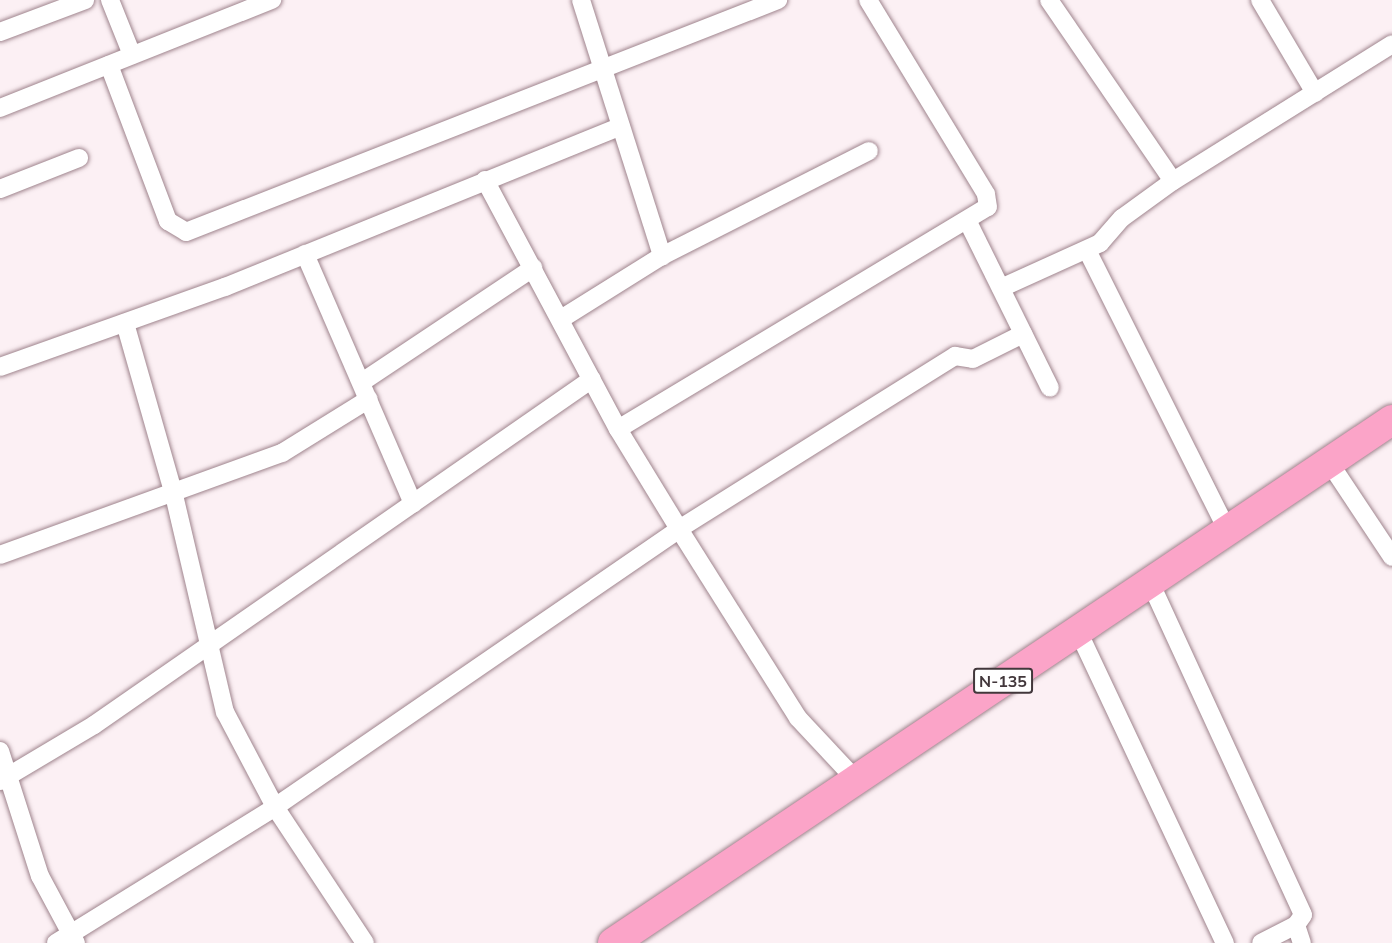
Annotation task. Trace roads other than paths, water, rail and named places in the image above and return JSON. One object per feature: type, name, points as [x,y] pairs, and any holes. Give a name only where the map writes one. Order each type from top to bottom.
[{"type":"highway","name":"N-135","points":[[614,943],[1392,420]]},
{"type":"street","points":[[0,32],[85,0]]},
{"type":"street","points":[[110,0],[132,55]]},
{"type":"street","points":[[0,108],[273,0]]},
{"type":"street","points":[[581,0],[662,256]]},
{"type":"street","points":[[109,65],[168,221],[186,232],[778,0]]},
{"type":"street","points":[[618,429],[988,207],[986,194],[868,0]]},
{"type":"street","points":[[1049,0],[1173,182]]},
{"type":"street","points":[[1260,0],[1315,93]]},
{"type":"street","points":[[1001,288],[1087,250],[1173,182],[1392,45]]},
{"type":"street","points":[[0,367],[305,254],[621,126]]},
{"type":"street","points":[[561,319],[662,256],[869,151]]},
{"type":"street","points":[[0,189],[79,158]]},
{"type":"street","points":[[485,180],[618,429],[679,529],[798,718],[856,780]]},
{"type":"street","points":[[967,220],[1050,388]]},
{"type":"street","points":[[1087,250],[1227,530]]},
{"type":"street","points":[[305,254],[413,504]]},
{"type":"street","points":[[0,555],[174,495],[282,453],[533,268]]},
{"type":"street","points":[[125,322],[174,495],[206,646],[225,712],[275,807],[365,943]]},
{"type":"street","points":[[0,751],[4,780],[67,940],[275,807],[679,529],[955,356],[973,359],[1023,334]]},
{"type":"street","points":[[4,780],[206,646],[592,379]]},
{"type":"street","points":[[1329,462],[1392,557]]},
{"type":"street","points":[[1150,582],[1303,915],[1296,925],[1261,943]]},
{"type":"street","points":[[1078,631],[1226,943]]},
{"type":"street","points":[[1296,925],[1302,943]]}]
